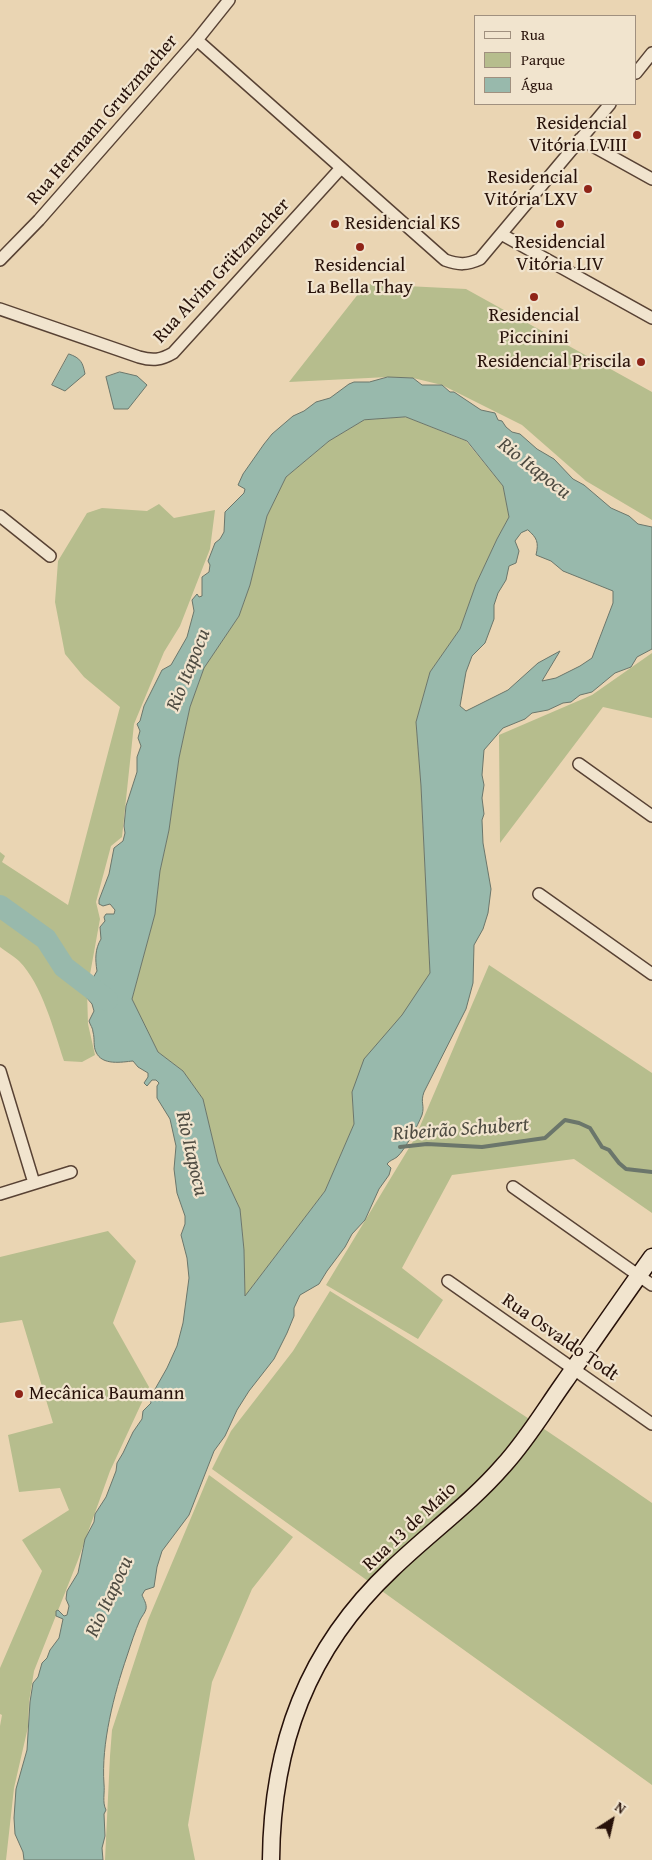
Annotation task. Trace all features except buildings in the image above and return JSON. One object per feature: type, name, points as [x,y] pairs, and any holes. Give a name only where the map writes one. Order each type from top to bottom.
[{"type":"main road","name":"Rua 13 de Maio","points":[[271,1860],[274,1808],[285,1744],[300,1700],[337,1632],[373,1588],[504,1465],[573,1369],[645,1280],[652,1257]]},
{"type":"street","name":"Rua Hermann Grutzmacher","points":[[0,260],[39,220],[197,40],[229,0]]},
{"type":"street","points":[[197,40],[445,260],[458,264],[469,264],[480,259],[609,105]]},
{"type":"street","points":[[637,71],[652,53]]},
{"type":"street","points":[[580,139],[652,179]]},
{"type":"street","name":"Rua Alvim Grützmacher","points":[[0,309],[140,357],[152,360],[162,359],[173,353],[341,168]]},
{"type":"street","points":[[500,234],[652,318]]},
{"type":"street","points":[[0,516],[50,556]]},
{"type":"street","points":[[579,764],[652,816]]},
{"type":"street","points":[[539,894],[652,974]]},
{"type":"street","points":[[0,1071],[34,1183]]},
{"type":"street","points":[[0,1194],[71,1172]]},
{"type":"street","points":[[513,1187],[645,1280]]},
{"type":"street","name":"Rua Osvaldo Todt","points":[[448,1281],[652,1424]]},
{"type":"green space","points":[[366,284],[466,289],[652,392],[652,520],[586,481],[522,425],[442,385],[413,378],[388,377],[289,382]]},
{"type":"green space","points":[[406,417],[466,441],[503,486],[509,517],[476,584],[460,629],[430,672],[416,722],[430,973],[352,1092],[354,1124],[325,1191],[245,1296],[244,1250],[240,1209],[218,1162],[203,1099],[183,1071],[158,1052],[132,999],[155,914],[160,871],[169,830],[179,758],[190,707],[204,668],[239,616],[250,585],[267,516],[286,477],[329,441],[364,420]]},
{"type":"green space","points":[[159,504],[174,518],[215,510],[210,549],[180,626],[164,652],[134,724],[122,837],[111,846],[96,902],[100,919],[87,991],[88,1024],[95,1055],[82,1062],[64,1061],[46,1008],[34,982],[19,961],[0,947],[0,852],[5,856],[2,862],[68,905],[120,707],[84,677],[65,654],[55,602],[58,561],[87,513],[102,508],[147,511]]},
{"type":"green space","points":[[652,653],[652,718],[603,707],[500,843],[499,735],[592,695]]},
{"type":"green space","points":[[489,965],[652,1073],[652,1213],[574,1159],[452,1175],[402,1268],[443,1300],[418,1339],[326,1285],[415,1138]]},
{"type":"green space","points":[[108,1231],[136,1261],[113,1323],[149,1387],[110,1471],[78,1560],[34,1671],[29,1702],[28,1727],[14,1788],[6,1860],[0,1860],[0,1726],[2,1715],[0,1714],[0,1668],[42,1571],[22,1540],[69,1510],[60,1488],[19,1492],[8,1435],[53,1423],[22,1320],[0,1323],[0,1257]]},
{"type":"green space","points":[[330,1291],[492,1394],[652,1503],[652,1785],[212,1469],[231,1431],[293,1351]]},
{"type":"green space","points":[[209,1475],[293,1537],[252,1589],[212,1682],[188,1825],[195,1860],[105,1860],[112,1730],[148,1620]]},
{"type":"water","points":[[69,354],[81,361],[85,374],[65,391],[52,385]]},
{"type":"water","points":[[120,372],[137,376],[147,385],[128,409],[114,409],[106,377]]},
{"type":"water","name":"Rio Itapocu","points":[[388,377],[413,378],[422,385],[442,385],[450,392],[454,392],[481,410],[495,413],[498,420],[502,421],[512,432],[520,434],[537,449],[554,459],[573,479],[584,485],[611,508],[629,516],[638,524],[652,527],[652,649],[637,657],[631,667],[615,673],[592,692],[580,695],[571,702],[532,713],[525,719],[503,728],[484,750],[482,775],[484,785],[482,798],[484,814],[482,820],[483,843],[491,889],[488,913],[483,929],[474,945],[473,983],[466,1009],[424,1092],[422,1115],[411,1137],[400,1154],[387,1164],[391,1168],[389,1175],[379,1189],[365,1220],[352,1234],[319,1284],[300,1295],[294,1308],[294,1316],[274,1359],[237,1410],[225,1436],[214,1451],[189,1515],[162,1551],[154,1587],[145,1590],[142,1595],[146,1609],[136,1629],[122,1671],[113,1703],[104,1752],[104,1801],[106,1810],[104,1814],[103,1860],[24,1860],[23,1852],[15,1834],[14,1818],[16,1789],[27,1750],[33,1683],[38,1677],[42,1663],[59,1638],[63,1619],[56,1616],[56,1611],[58,1610],[64,1616],[67,1615],[69,1606],[66,1599],[67,1591],[78,1573],[85,1539],[94,1522],[95,1514],[106,1497],[116,1471],[117,1463],[142,1419],[143,1411],[151,1403],[150,1398],[177,1346],[183,1323],[189,1278],[187,1258],[181,1235],[185,1224],[185,1216],[177,1193],[174,1169],[176,1146],[170,1119],[157,1098],[157,1086],[159,1083],[156,1080],[152,1080],[147,1086],[144,1083],[148,1073],[138,1067],[133,1061],[113,1062],[99,1056],[95,1050],[93,1031],[89,1021],[94,1011],[92,1004],[87,998],[90,983],[97,971],[96,954],[101,939],[100,927],[105,921],[104,917],[106,914],[114,914],[115,910],[110,904],[103,906],[99,904],[99,900],[109,874],[114,848],[123,841],[125,833],[126,806],[137,772],[137,757],[141,746],[138,738],[140,731],[137,724],[162,670],[171,665],[187,637],[194,611],[192,600],[197,594],[199,597],[202,596],[202,577],[209,572],[210,565],[208,561],[215,543],[224,532],[225,512],[244,493],[245,489],[238,485],[243,474],[272,434],[293,416],[316,402],[330,398],[349,384],[369,382]],"holes":[[[406,417],[467,441],[503,486],[509,517],[476,584],[460,629],[430,672],[416,722],[430,973],[402,1015],[364,1059],[352,1092],[354,1124],[325,1191],[245,1296],[244,1250],[240,1209],[218,1162],[203,1099],[183,1071],[158,1052],[132,999],[155,914],[160,871],[169,830],[179,758],[190,707],[204,668],[239,616],[250,585],[267,516],[286,477],[329,441],[364,420]],[[528,530],[536,541],[536,555],[551,561],[563,571],[613,591],[613,603],[592,658],[556,678],[542,681],[560,651],[538,663],[508,690],[466,711],[460,706],[466,672],[472,656],[485,643],[494,619],[494,605],[498,593],[506,580],[509,566],[516,563],[519,551],[515,541],[521,533]]]},
{"type":"waterway","points":[[0,906],[46,939],[64,967],[107,1000]]},
{"type":"waterway","name":"Ribeirão Schubert","points":[[400,1147],[427,1144],[482,1147],[545,1138],[565,1120],[590,1128],[602,1147],[609,1150],[626,1169],[652,1172]]},
{"type":"place","name":"Residencial Vitória LVIII","points":[[637,135]]},
{"type":"place","name":"Residencial Vitória LXV","points":[[588,189]]},
{"type":"place","name":"Residencial KS","points":[[335,224]]},
{"type":"place","name":"Residencial Vitória LIV","points":[[560,224]]},
{"type":"place","name":"Residencial La Bella Thay","points":[[360,247]]},
{"type":"place","name":"Residencial Piccinini","points":[[534,297]]},
{"type":"place","name":"Residencial Priscila","points":[[641,362]]},
{"type":"place","name":"Mecânica Baumann","points":[[19,1394]]}]
